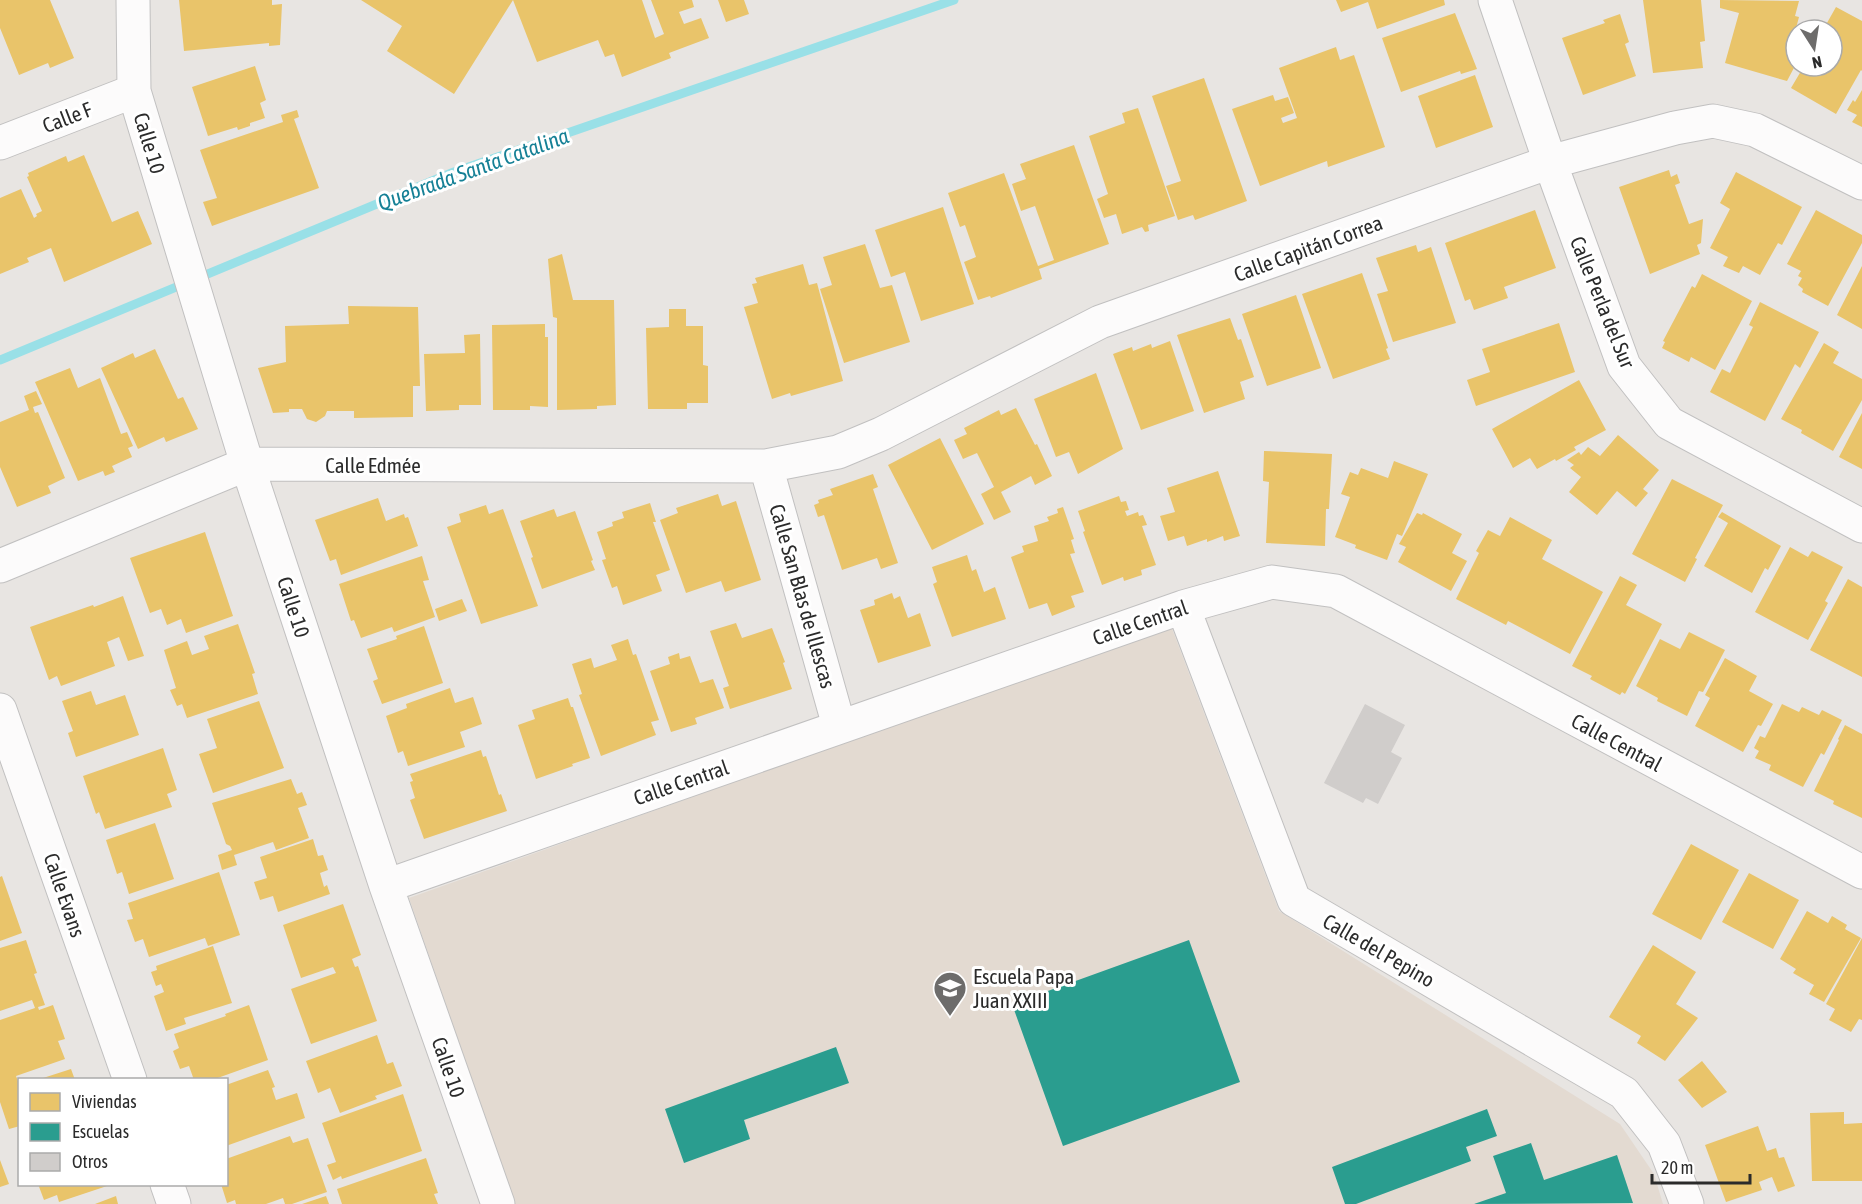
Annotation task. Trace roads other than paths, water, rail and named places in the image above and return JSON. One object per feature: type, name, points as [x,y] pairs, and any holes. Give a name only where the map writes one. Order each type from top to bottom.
[{"type":"street","name":"Calle 10","points":[[133,0],[134,91],[248,464],[386,886],[498,1204]]},
{"type":"street","name":"Calle Perla del Sur","points":[[1494,0],[1624,366],[1669,423],[1862,526]]},
{"type":"street","name":"Calle F","points":[[0,142],[134,91]]},
{"type":"street","name":"Calle Capitán Correa","points":[[766,466],[838,452],[881,434],[1100,322],[1550,162],[1675,128],[1713,121],[1755,130],[1862,183]]},
{"type":"street","name":"Calle Edmée","points":[[0,566],[248,464],[766,466]]},
{"type":"street","name":"Calle San Blas de Illescas","points":[[766,466],[839,726]]},
{"type":"street","name":"Calle Central","points":[[386,886],[1183,607],[1272,582],[1336,591],[1862,872]]},
{"type":"street","name":"Calle del Pepino","points":[[1183,607],[1294,900],[1624,1093],[1664,1144],[1687,1204]]},
{"type":"street","name":"Calle Evans","points":[[0,710],[129,1078]]},
{"type":"street","points":[[167,1186],[174,1204]]},
{"type":"waterway","name":"Quebrada Santa Catalina","points":[[0,360],[454,172],[954,0]]},
{"type":"place","name":"Escuela Papa Juan XXIII","points":[[950,1017]]}]
